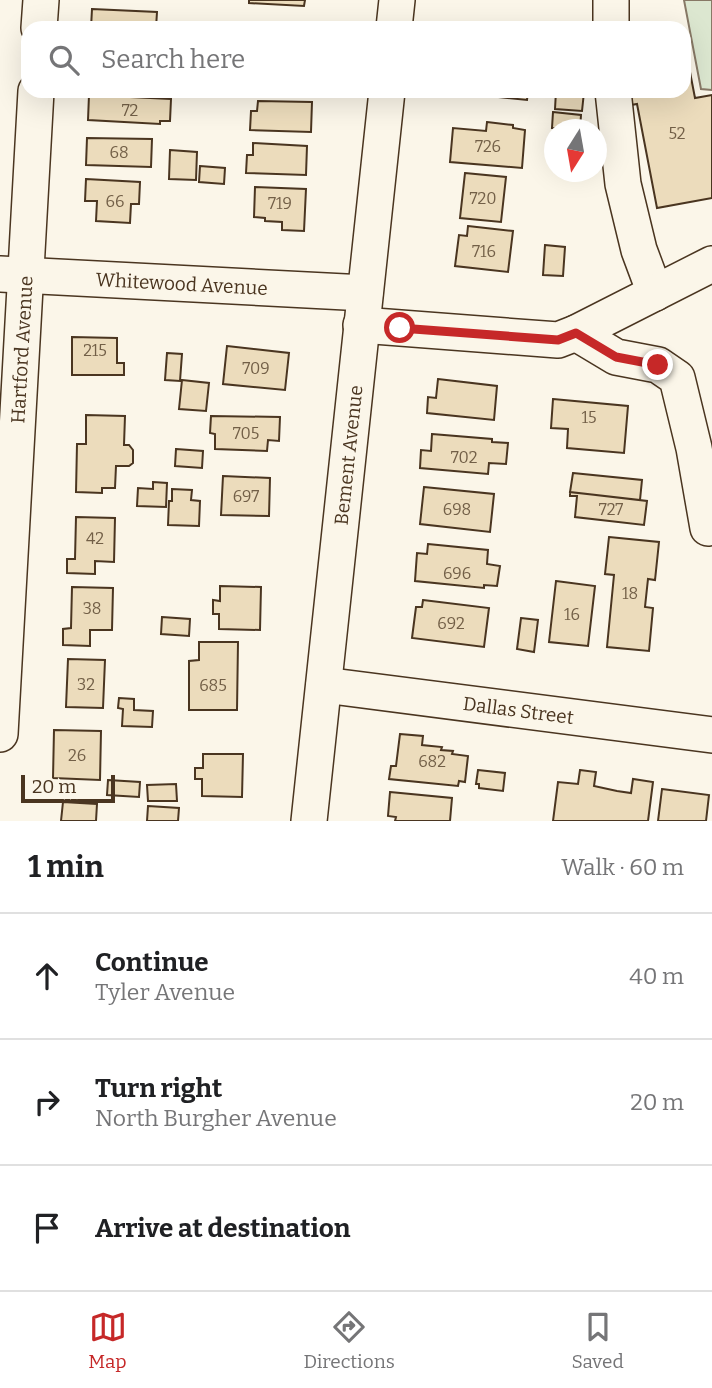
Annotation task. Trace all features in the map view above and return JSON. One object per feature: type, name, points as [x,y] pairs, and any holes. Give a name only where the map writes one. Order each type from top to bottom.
[{"type":"street","points":[[40,21],[41,0]]},
{"type":"street","points":[[395,21],[397,0]]},
{"type":"street","points":[[611,0],[611,21]]},
{"type":"street","name":"Hartford Avenue","points":[[0,734],[13,274],[35,98]]},
{"type":"street","name":"Bement Avenue","points":[[309,821],[386,98]]},
{"type":"street","points":[[614,98],[623,184],[639,250],[655,293]]},
{"type":"street","name":"Whitewood Avenue","points":[[13,274],[363,309],[558,340],[712,264]]},
{"type":"street","points":[[576,333],[616,357],[658,365],[677,378],[694,447],[708,528]]},
{"type":"street","name":"Dallas Street","points":[[324,685],[712,735]]},
{"type":"green space","points":[[684,0],[712,0],[712,90],[701,89],[691,37],[691,21],[688,21]]},
{"type":"building","points":[[249,0],[305,0],[304,6],[249,3]]},
{"type":"building","points":[[92,9],[157,12],[156,21],[91,21]]},
{"type":"building","points":[[691,77],[695,98],[712,95],[712,198],[657,208],[637,104],[631,105],[630,98],[691,98]]},
{"type":"building","points":[[89,98],[171,99],[170,121],[160,121],[160,124],[88,120]]},
{"type":"building","points":[[556,98],[583,98],[582,111],[555,109]]},
{"type":"building","points":[[258,101],[312,102],[311,132],[250,130],[251,111],[257,111]]},
{"type":"building","points":[[553,112],[581,115],[581,119],[553,119]]},
{"type":"building","points":[[487,122],[513,125],[513,128],[525,130],[522,168],[450,162],[453,128],[486,131]]},
{"type":"building","points":[[87,138],[152,139],[151,167],[86,165]]},
{"type":"building","points":[[253,143],[307,146],[306,175],[246,173],[247,155],[253,155]]},
{"type":"building","points":[[170,150],[197,152],[196,180],[169,179]]},
{"type":"building","points":[[200,166],[225,168],[224,184],[199,182]]},
{"type":"building","points":[[465,173],[506,177],[501,222],[460,218]]},
{"type":"building","points":[[86,179],[140,182],[139,204],[131,204],[130,223],[96,221],[97,201],[85,201]]},
{"type":"building","points":[[255,187],[306,189],[304,231],[282,230],[282,222],[254,217]]},
{"type":"building","points":[[468,226],[513,231],[508,272],[455,266],[459,235],[467,236]]},
{"type":"building","points":[[545,245],[565,247],[563,276],[543,275]]},
{"type":"building","points":[[72,337],[117,338],[117,363],[124,363],[124,375],[72,375]]},
{"type":"building","points":[[227,346],[289,353],[285,390],[223,384]]},
{"type":"building","points":[[167,353],[182,354],[180,381],[165,380]]},
{"type":"building","points":[[438,379],[497,386],[494,420],[427,413],[428,397],[436,398]]},
{"type":"building","points":[[182,380],[209,383],[206,411],[179,409]]},
{"type":"building","points":[[553,399],[628,406],[624,453],[567,448],[568,429],[551,428]]},
{"type":"building","points":[[86,415],[125,416],[124,445],[129,445],[133,450],[133,463],[129,466],[116,466],[115,488],[102,488],[102,493],[76,492],[77,444],[86,444]]},
{"type":"building","points":[[211,416],[280,417],[279,441],[268,440],[267,451],[215,449],[215,434],[210,433]]},
{"type":"building","points":[[432,434],[508,443],[506,464],[489,463],[488,474],[420,468],[421,450],[431,451]]},
{"type":"building","points":[[176,449],[203,451],[202,468],[175,466]]},
{"type":"building","points":[[573,473],[642,480],[640,500],[570,492]]},
{"type":"building","points":[[223,476],[270,478],[269,516],[221,515]]},
{"type":"building","points":[[153,482],[167,483],[166,507],[137,506],[138,488],[153,489]]},
{"type":"building","points":[[424,487],[494,494],[490,532],[420,524]]},
{"type":"building","points":[[172,489],[192,490],[191,500],[200,501],[199,526],[168,525]]},
{"type":"building","points":[[570,492],[647,501],[644,525],[575,517],[577,496],[570,496]]},
{"type":"building","points":[[76,517],[115,518],[114,562],[95,561],[95,574],[67,573],[67,559],[75,559]]},
{"type":"building","points":[[609,537],[659,542],[655,580],[648,579],[645,607],[653,608],[649,651],[607,647],[614,575],[605,574]]},
{"type":"building","points":[[428,544],[488,550],[487,564],[500,566],[497,586],[484,585],[484,588],[415,581],[417,553],[427,554]]},
{"type":"building","points":[[556,581],[595,586],[588,646],[549,642]]},
{"type":"building","points":[[220,586],[261,587],[260,630],[219,629],[219,614],[213,614],[213,600],[220,601]]},
{"type":"building","points":[[72,587],[113,588],[112,630],[90,630],[90,646],[63,645],[63,629],[71,628]]},
{"type":"building","points":[[423,600],[489,608],[484,647],[412,638],[416,607],[422,607]]},
{"type":"building","points":[[162,617],[190,619],[189,636],[161,634]]},
{"type":"building","points":[[521,618],[538,620],[534,652],[517,649]]},
{"type":"building","points":[[199,642],[238,642],[237,710],[189,710],[189,661],[199,660]]},
{"type":"building","points":[[68,659],[105,660],[103,708],[66,707]]},
{"type":"building","points":[[119,698],[134,699],[134,710],[153,711],[152,727],[122,726],[123,709],[118,708]]},
{"type":"building","points":[[54,730],[101,731],[100,780],[53,778]]},
{"type":"building","points":[[400,734],[423,736],[422,745],[442,747],[441,750],[453,751],[452,754],[468,756],[465,782],[459,781],[458,786],[389,779],[391,766],[396,766]]},
{"type":"building","points":[[203,754],[243,754],[242,797],[202,796],[202,779],[195,779],[195,768],[203,768]]},
{"type":"building","points":[[478,770],[505,773],[503,791],[479,788],[479,784],[476,784]]},
{"type":"building","points":[[580,770],[596,772],[594,786],[617,791],[631,793],[633,779],[653,782],[648,821],[553,821],[558,782],[578,784]]},
{"type":"building","points":[[108,780],[140,782],[139,797],[107,795]]},
{"type":"building","points":[[176,784],[177,801],[148,801],[147,785]]},
{"type":"building","points":[[662,789],[709,795],[706,821],[658,821]]},
{"type":"building","points":[[390,792],[452,798],[450,821],[395,821],[396,817],[388,816]]},
{"type":"building","points":[[63,802],[97,804],[96,821],[61,821]]},
{"type":"building","points":[[148,806],[179,808],[178,821],[147,821]]},
{"type":"route","points":[[400,328],[558,340],[576,333],[616,357],[658,365]]}]
